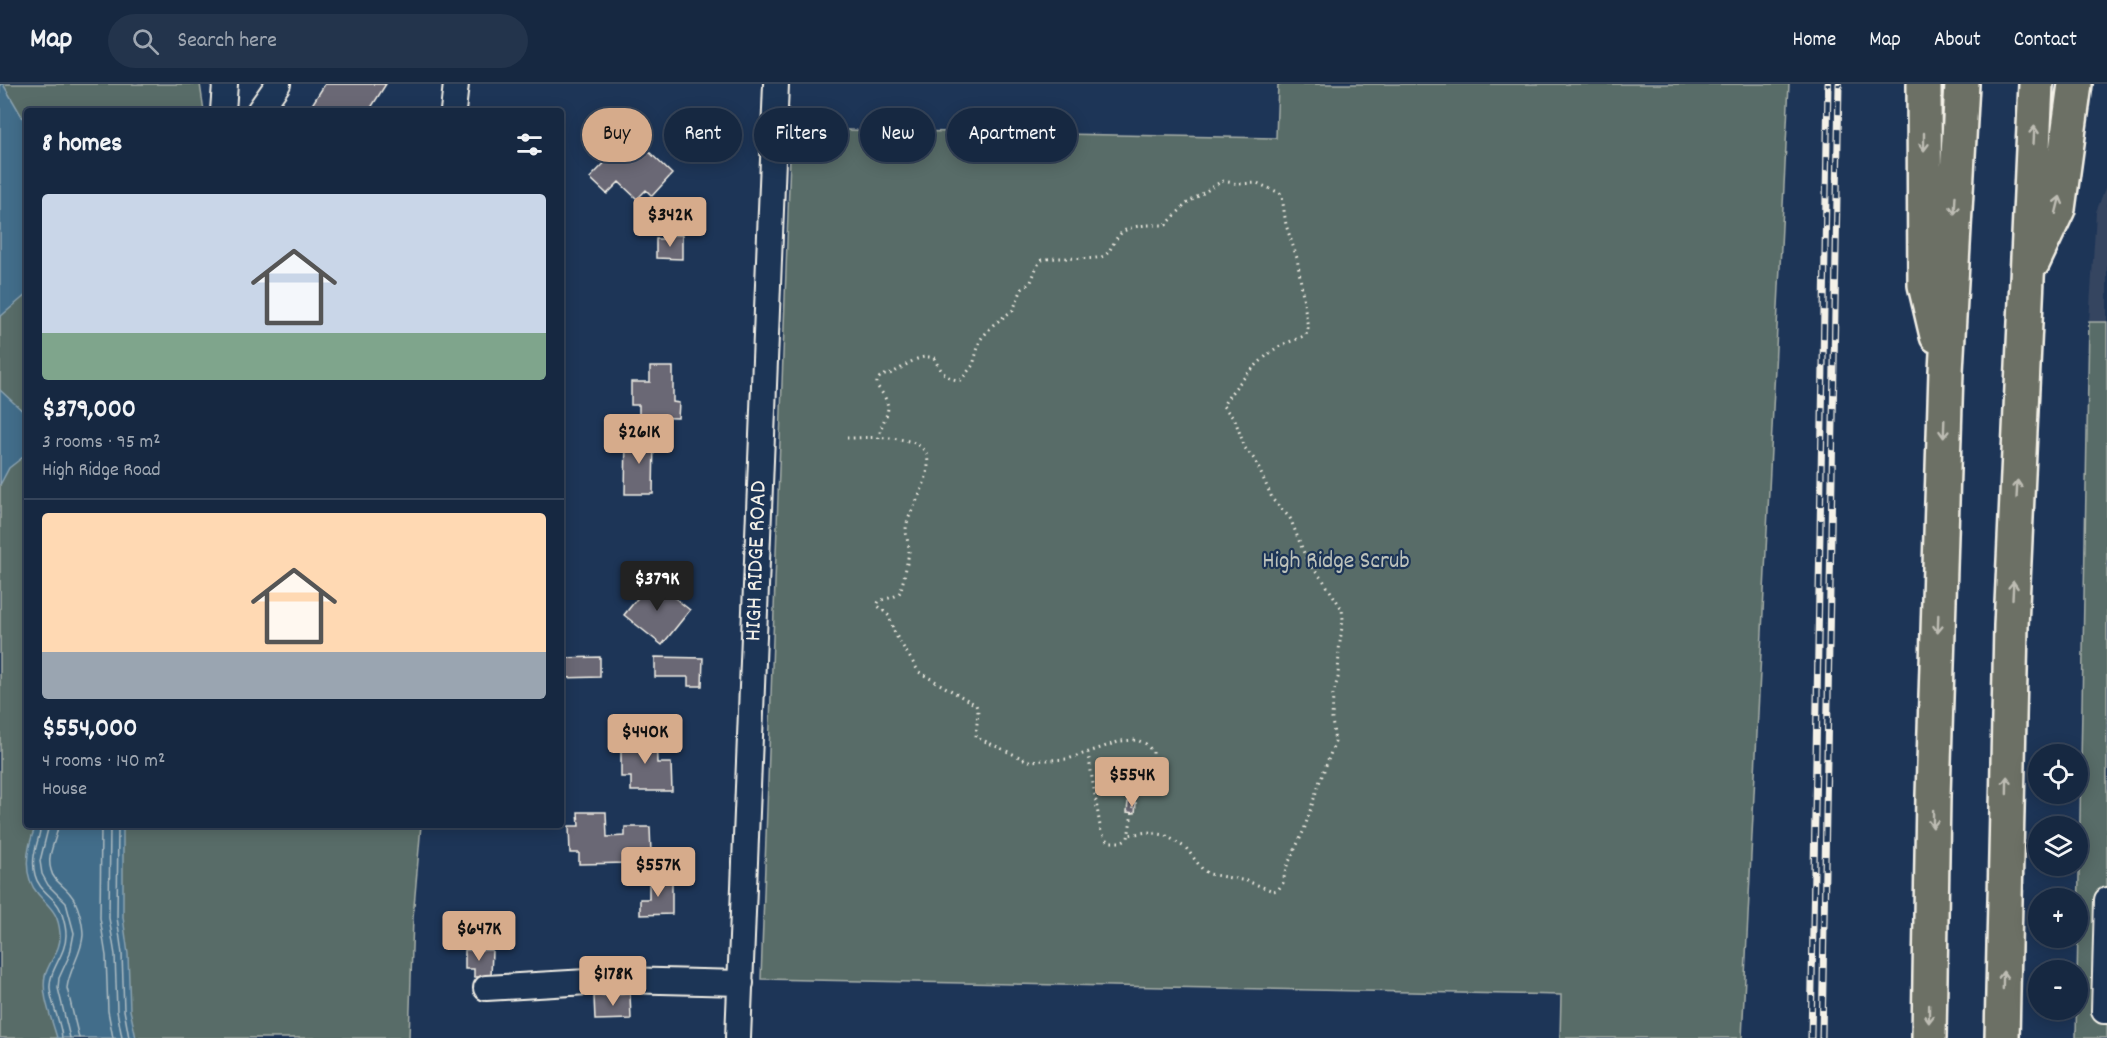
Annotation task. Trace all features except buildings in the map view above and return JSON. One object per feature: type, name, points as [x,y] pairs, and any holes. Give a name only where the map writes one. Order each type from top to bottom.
[{"type":"highway","points":[[1924,84],[1925,285],[1946,370]]},
{"type":"highway","points":[[1929,1038],[1933,808],[1946,370],[1962,84]]},
{"type":"highway","points":[[2002,1038],[2011,626],[2036,84]]},
{"type":"highway","points":[[2026,278],[2058,209],[2075,84]]},
{"type":"street","points":[[223,108],[225,84]]},
{"type":"street","points":[[261,108],[278,84]]},
{"type":"street","points":[[453,108],[456,84]]},
{"type":"street","name":"HIGH RIDGE ROAD","points":[[738,1038],[776,84]]},
{"type":"street","points":[[2107,900],[2104,1011],[2107,1011]]},
{"type":"street","points":[[486,988],[621,980],[741,983]]},
{"type":"path","points":[[879,439],[888,410],[885,398],[877,386],[878,379],[928,356],[934,358],[946,376],[961,380],[973,365],[980,340],[993,325],[1013,310],[1022,289],[1031,282],[1042,260],[1056,257],[1106,255],[1120,233],[1142,226],[1166,225],[1186,204],[1222,181],[1239,184],[1257,183],[1282,196],[1286,225],[1297,258],[1308,328],[1306,334],[1277,347],[1250,372],[1223,406],[1235,420],[1245,448],[1255,460],[1273,500],[1290,518],[1308,563],[1323,580],[1342,609],[1338,678],[1333,694],[1332,719],[1335,736],[1333,749],[1304,830],[1286,868],[1283,883],[1278,890],[1273,891],[1247,881],[1209,874],[1203,870],[1186,848],[1165,835],[1148,832],[1128,835]]},
{"type":"path","points":[[847,438],[910,441],[924,450],[926,455],[922,488],[906,528],[909,558],[901,588],[896,596],[879,601],[877,605],[889,616],[895,634],[919,672],[973,702],[978,710],[975,732],[978,739],[1028,761],[1068,759],[1112,743],[1142,741],[1153,752],[1153,767],[1135,794],[1126,840],[1115,843],[1105,838],[1101,832],[1088,753]]},
{"type":"shaded area","points":[[2107,183],[2107,322],[2089,322],[2096,212]]},
{"type":"green space","points":[[0,84],[200,84],[204,108],[24,108],[24,828],[421,828],[413,918],[409,1038],[0,1038]]},
{"type":"green space","name":"High Ridge Scrub","points":[[1278,84],[1789,84],[1742,1038],[1560,1038],[1561,995],[761,979],[790,162],[848,162],[848,130],[860,130],[860,162],[935,162],[935,132],[947,132],[947,162],[1077,162],[1077,134],[1276,138]]},
{"type":"green space","points":[[2089,322],[2107,322],[2107,1038],[2076,1038],[2076,1020],[2088,1020],[2088,960],[2077,960],[2078,948],[2088,948],[2088,888],[2079,888],[2079,876],[2088,876],[2088,816],[2080,816],[2080,804],[2088,804],[2088,744],[2081,744]]},
{"type":"water","points":[[0,84],[3,84],[24,120],[24,297],[0,317]]},
{"type":"water","points":[[0,390],[24,412],[24,456],[9,468],[0,485]]},
{"type":"water","points":[[35,828],[123,828],[123,917],[128,954],[130,1010],[136,1038],[57,1038],[44,983],[59,944],[60,933],[56,915],[38,894],[29,878],[27,860]]},
{"type":"railway","points":[[1811,1038],[1828,84]]},
{"type":"railway","points":[[1822,1038],[1839,84]]}]
